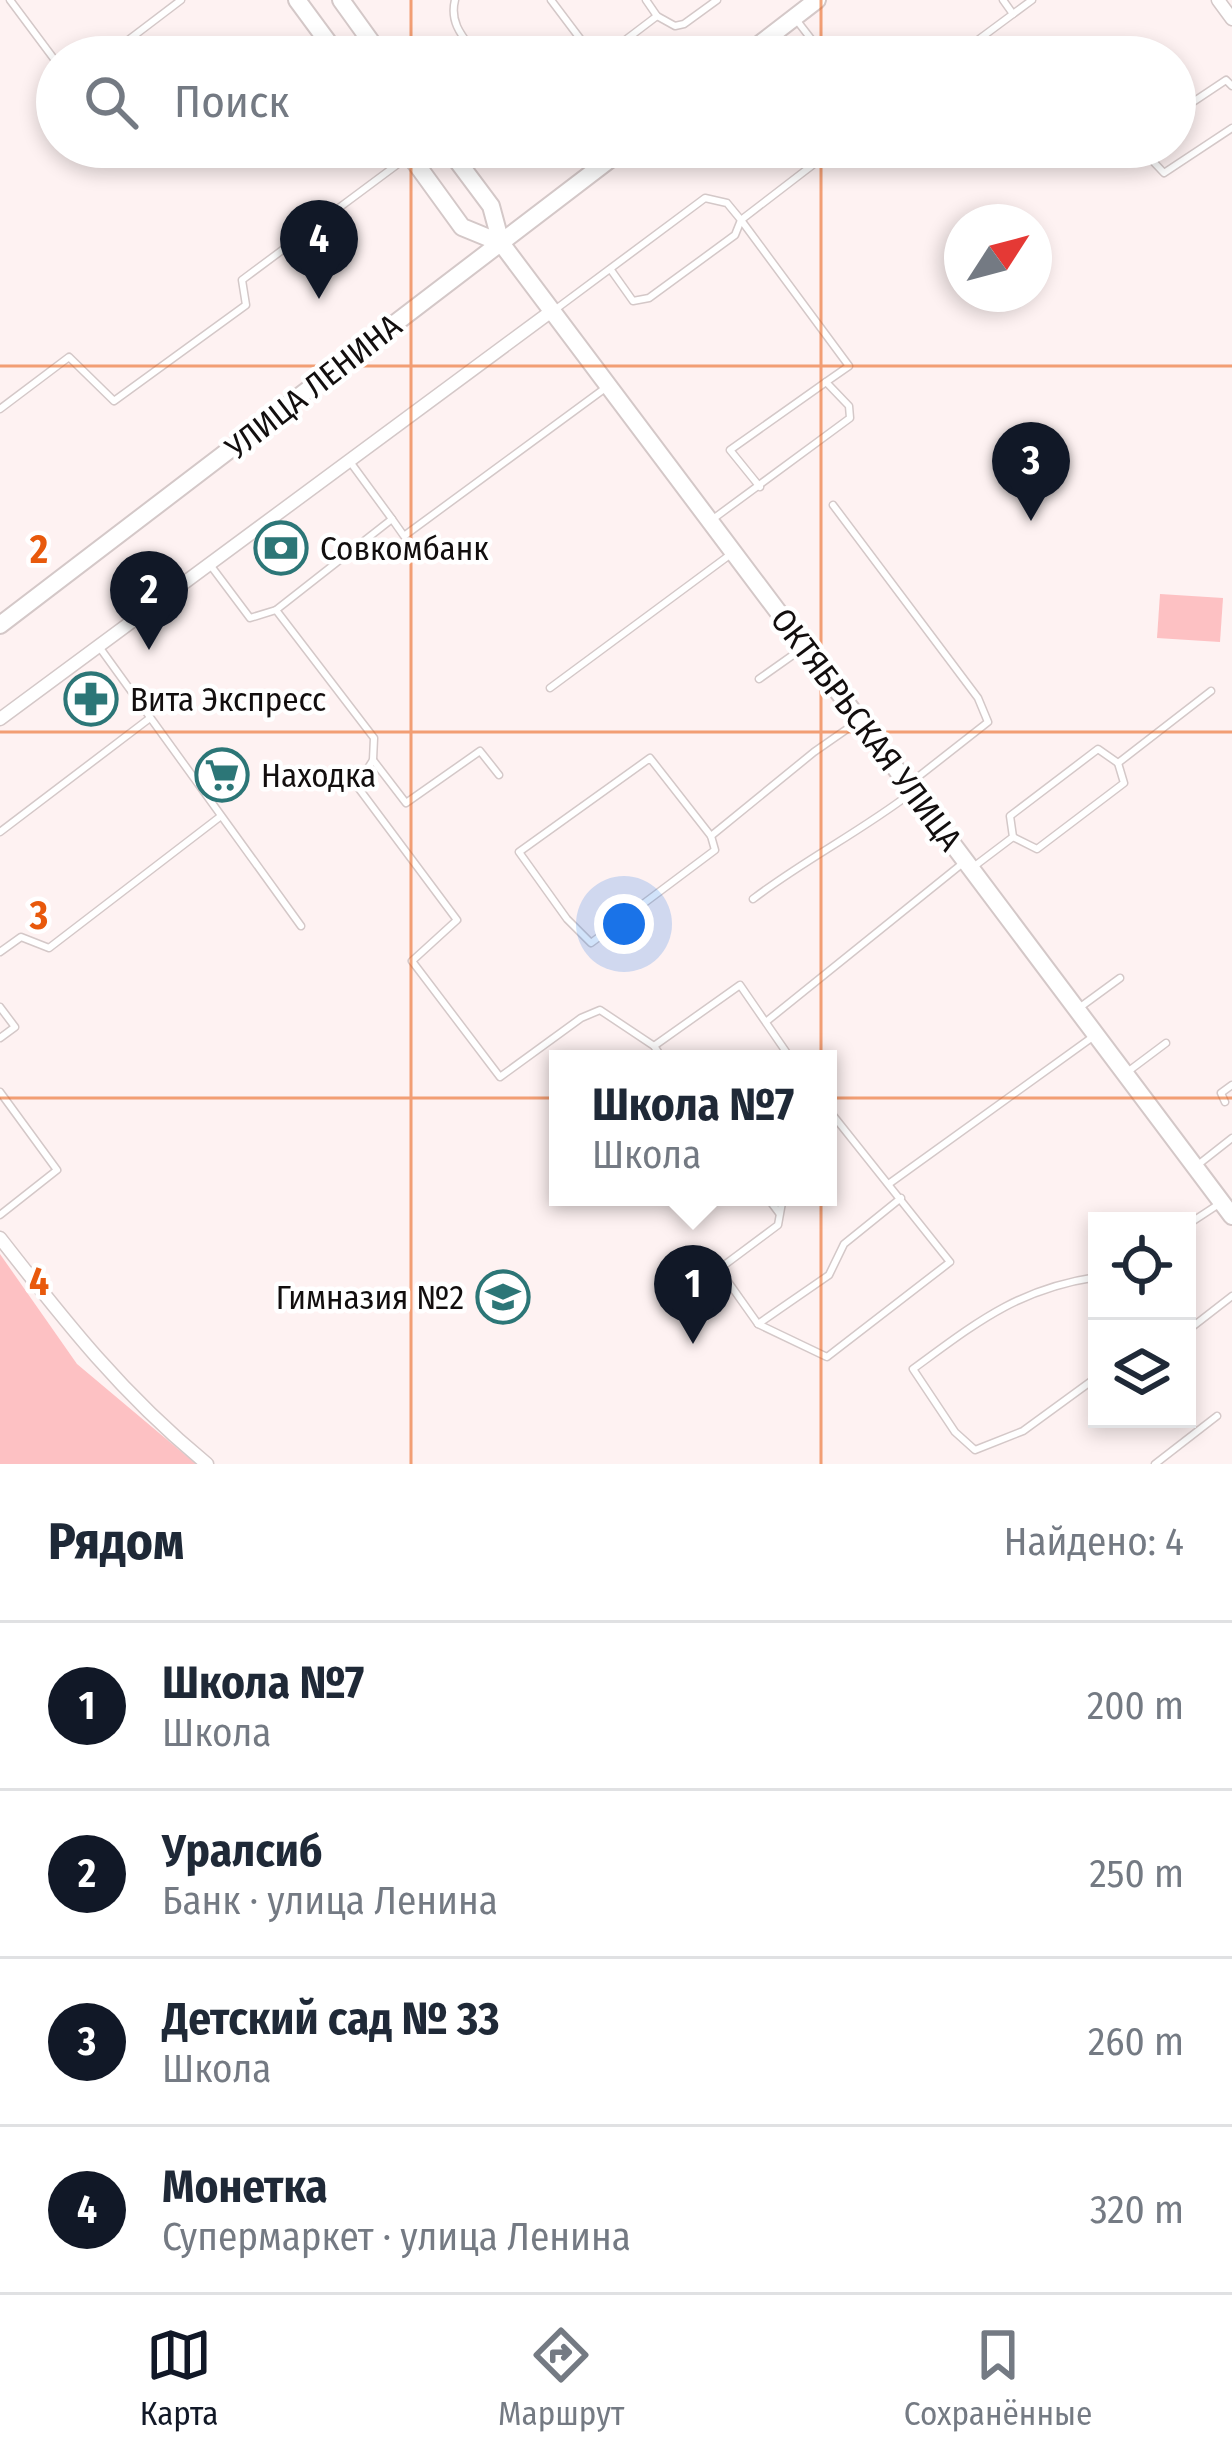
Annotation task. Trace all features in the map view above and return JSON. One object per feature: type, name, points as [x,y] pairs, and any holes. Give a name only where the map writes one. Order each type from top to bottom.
[{"type":"street","points":[[340,0],[367,36]]},
{"type":"street","points":[[770,36],[818,0]]},
{"type":"street","points":[[1218,0],[1232,19]]},
{"type":"street","points":[[304,3],[325,36]]},
{"type":"street","name":"ОКТЯБРЬСКАЯ УЛИЦА","points":[[419,168],[462,227],[501,243]]},
{"type":"street","name":"ОКТЯБРЬСКАЯ УЛИЦА","points":[[462,168],[491,206],[501,243],[1227,1209]]},
{"type":"street","name":"УЛИЦА ЛЕНИНА","points":[[0,625],[599,168]]},
{"type":"street","points":[[0,719],[553,310]]},
{"type":"street","points":[[0,1238],[92,1356],[146,1414],[207,1464]]},
{"type":"lane","points":[[10,0],[37,36]]},
{"type":"lane","points":[[134,36],[181,0]]},
{"type":"lane","points":[[455,0],[452,15],[462,36]]},
{"type":"lane","points":[[550,0],[578,36]]},
{"type":"lane","points":[[646,0],[657,16],[675,26],[717,0]]},
{"type":"lane","points":[[1003,0],[1013,14]]},
{"type":"lane","points":[[983,36],[1032,0]]},
{"type":"lane","points":[[631,36],[657,16]]},
{"type":"lane","points":[[795,17],[809,36]]},
{"type":"lane","points":[[1196,100],[1226,80],[1232,86]]},
{"type":"lane","points":[[1196,152],[1232,128]]},
{"type":"lane","points":[[0,410],[69,358],[114,401],[246,305],[242,280],[385,168]]},
{"type":"lane","points":[[611,270],[633,301],[649,298],[735,235],[741,220],[809,168]]},
{"type":"lane","points":[[553,310],[705,198],[727,203],[849,366],[730,450],[760,487]]},
{"type":"lane","points":[[710,521],[850,418],[849,406],[826,382]]},
{"type":"lane","points":[[348,460],[404,536],[609,386]]},
{"type":"lane","points":[[753,899],[802,861],[869,826],[988,722],[978,698],[833,505]]},
{"type":"lane","points":[[208,564],[250,618],[275,610],[392,519]]},
{"type":"lane","points":[[550,688],[734,552]]},
{"type":"lane","points":[[275,610],[374,738],[373,760],[357,786],[457,920],[412,961],[500,1077],[581,1018],[600,1010],[657,1050]]},
{"type":"lane","points":[[98,645],[301,926]]},
{"type":"lane","points":[[759,679],[805,646]]},
{"type":"lane","points":[[1118,763],[1211,691]]},
{"type":"lane","points":[[0,832],[150,718]]},
{"type":"lane","points":[[712,836],[860,720]]},
{"type":"lane","points":[[1098,749],[1118,763],[1124,783],[1036,848],[1013,837],[1010,816],[1098,749]]},
{"type":"lane","points":[[373,760],[406,803],[480,751],[500,775]]},
{"type":"lane","points":[[650,758],[712,836],[715,850],[591,943],[566,919],[518,852],[650,758]]},
{"type":"lane","points":[[0,952],[21,937],[49,948],[221,816]]},
{"type":"lane","points":[[766,1022],[969,864],[1013,837]]},
{"type":"lane","points":[[1078,1009],[1120,978]]},
{"type":"lane","points":[[654,1046],[740,985],[785,1050]]},
{"type":"lane","points":[[0,1006],[15,1027],[0,1038]]},
{"type":"lane","points":[[890,1183],[1096,1034]]},
{"type":"lane","points":[[1126,1073],[1166,1043]]},
{"type":"lane","points":[[1226,1102],[1221,1093],[1232,1085]]},
{"type":"lane","points":[[0,1093],[57,1170],[0,1215]]},
{"type":"lane","points":[[781,1206],[778,1225],[718,1269],[758,1324],[827,1357],[950,1262],[837,1120]]},
{"type":"lane","points":[[1196,1166],[1232,1138]]},
{"type":"lane","points":[[758,1324],[830,1275],[844,1244],[901,1198]]},
{"type":"lane","points":[[773,1206],[779,1214]]},
{"type":"lane","points":[[1196,1221],[1227,1209]]},
{"type":"lane","points":[[1088,1278],[1062,1282],[1000,1306],[913,1369],[955,1432],[976,1450],[1024,1431],[1088,1384]]},
{"type":"lane","points":[[1196,1323],[1232,1295]]},
{"type":"lane","points":[[1155,1464],[1217,1416]]},
{"type":"shaded area","points":[[1160,594],[1223,598],[1220,642],[1157,638]]},
{"type":"shaded area","points":[[0,1254],[77,1364],[196,1464],[0,1464]]},
{"type":"place","name":"Монетка","points":[[319,299]]},
{"type":"place","name":"Детский сад № 33","points":[[1031,521]]},
{"type":"place","name":"Совкомбанк","points":[[281,548]]},
{"type":"place","name":"Уралсиб","points":[[149,650]]},
{"type":"place","name":"Вита Экспресс","points":[[91,699]]},
{"type":"place","name":"Находка","points":[[222,775]]},
{"type":"place","name":"Гимназия №2","points":[[503,1297]]},
{"type":"place","name":"Школа №7","points":[[693,1344]]}]
